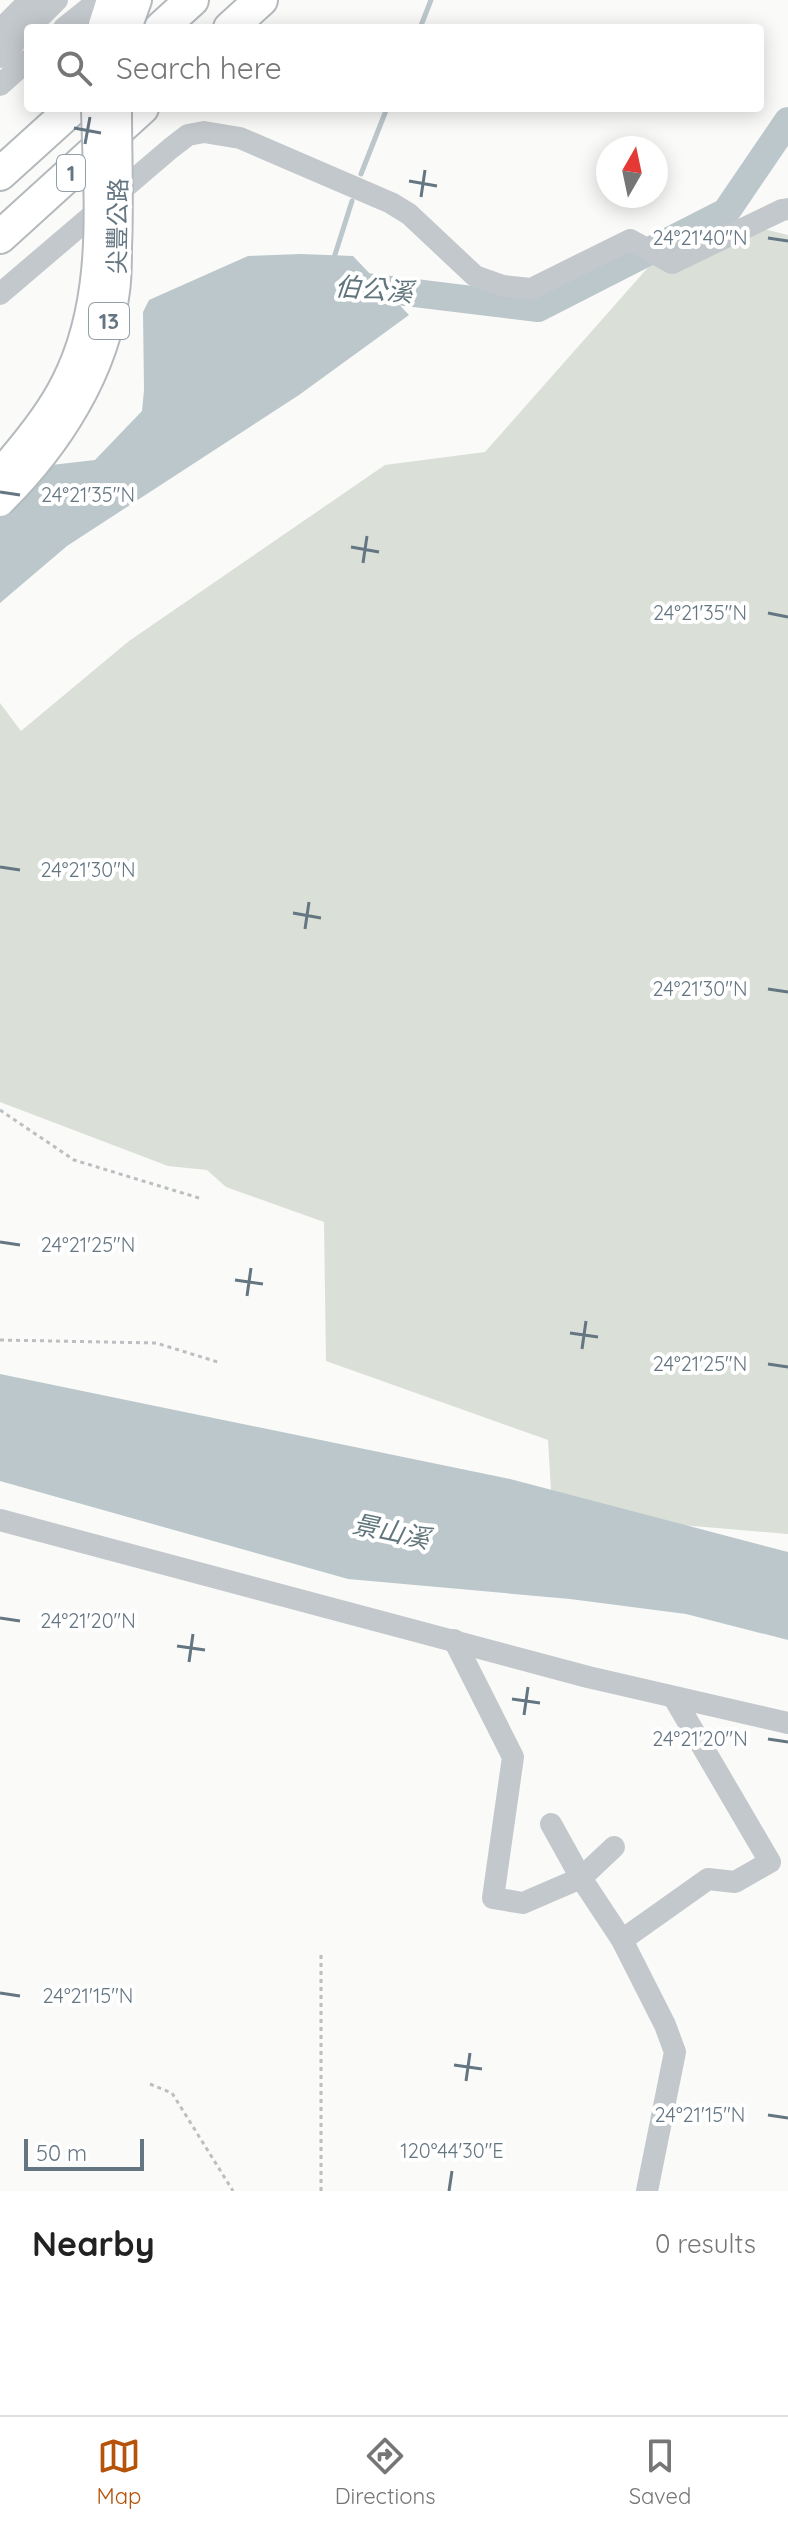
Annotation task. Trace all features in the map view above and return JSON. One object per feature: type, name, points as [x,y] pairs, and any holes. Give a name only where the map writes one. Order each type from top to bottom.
[{"type":"highway","points":[[165,24],[192,0]]},
{"type":"highway","points":[[234,24],[261,0]]},
{"type":"highway","name":"1","points":[[0,174],[69,112]]},
{"type":"highway","name":"1","points":[[0,237],[138,112]]},
{"type":"main road","points":[[103,24],[111,0]]},
{"type":"main road","points":[[128,24],[137,0]]},
{"type":"main road","name":"尖豐公路","points":[[0,473],[50,409],[65,384],[83,339],[94,291],[99,244],[96,112]]},
{"type":"main road","name":"尖豐公路","points":[[0,502],[54,439],[78,402],[108,326],[116,290],[117,112]]},
{"type":"street","points":[[0,30],[30,0]]},
{"type":"street","points":[[34,24],[57,0]]},
{"type":"street","points":[[69,24],[99,0]]},
{"type":"street","points":[[0,57],[24,34]]},
{"type":"street","points":[[0,85],[24,64]]},
{"type":"street","points":[[0,294],[179,142],[188,135],[204,132],[240,138],[391,203],[409,214],[475,276],[503,286],[531,289],[630,240],[672,263],[788,209]]},
{"type":"street","points":[[0,1520],[674,1698],[788,1723]]},
{"type":"street","points":[[454,1640],[513,1757],[493,1898],[523,1903],[581,1878],[614,1847]]},
{"type":"street","points":[[622,1940],[708,1879],[735,1882],[770,1862],[674,1698]]},
{"type":"street","points":[[551,1824],[581,1878],[622,1940],[665,2025],[675,2052],[647,2191]]},
{"type":"path","points":[[0,1110],[74,1160],[199,1198]]},
{"type":"path","points":[[0,1340],[156,1343],[221,1363]]},
{"type":"path","points":[[321,1954],[321,2191]]},
{"type":"path","points":[[150,2084],[172,2093],[233,2191]]},
{"type":"shaded area","points":[[697,212],[788,235],[788,1534],[562,1515],[551,1490],[548,1440],[326,1361],[324,1222],[226,1187],[207,1170],[168,1166],[0,1102],[0,703],[21,731],[129,641],[385,465],[485,452]]},
{"type":"water","points":[[248,256],[353,256],[409,315],[299,395],[67,546],[0,603],[0,489],[34,467],[95,460],[142,411],[143,312],[149,300]]},
{"type":"water","name":"景山溪","points":[[0,1374],[510,1479],[788,1552],[788,1640],[686,1614],[570,1599],[348,1579],[0,1481]]},
{"type":"waterway","points":[[422,24],[431,0]]},
{"type":"waterway","points":[[361,174],[385,112]]},
{"type":"waterway","name":"伯公溪","points":[[349,285],[538,308],[726,212],[788,121]]},
{"type":"waterway","points":[[333,261],[352,201]]}]
